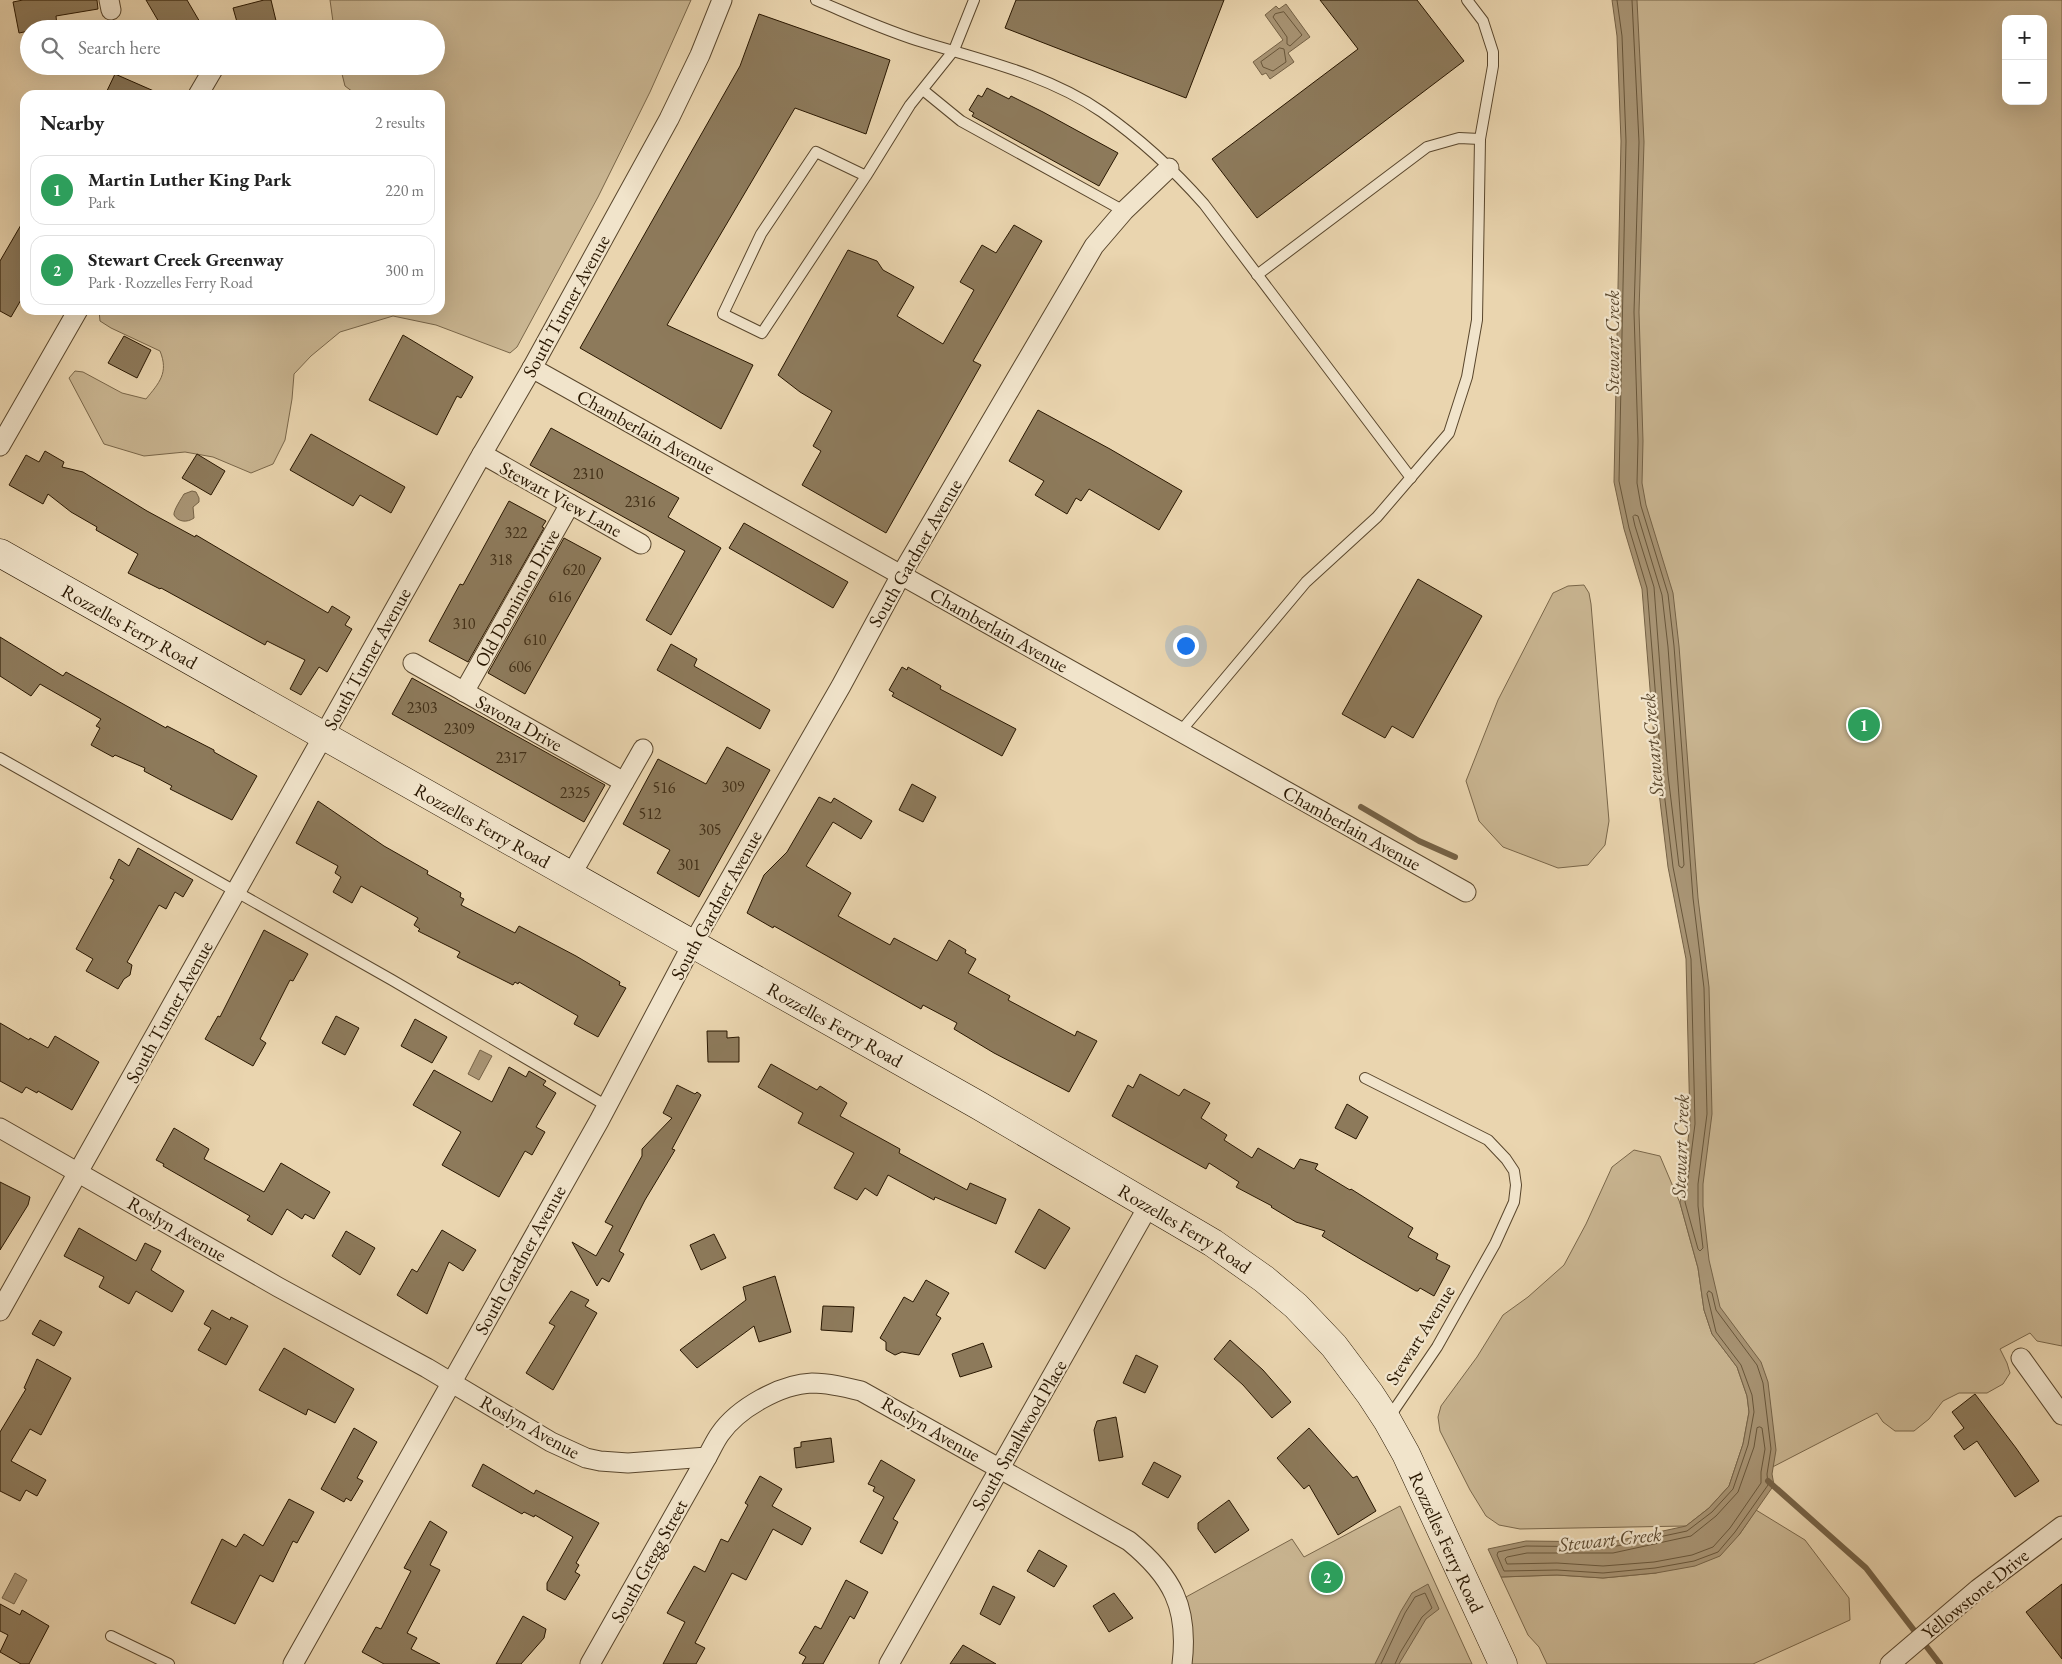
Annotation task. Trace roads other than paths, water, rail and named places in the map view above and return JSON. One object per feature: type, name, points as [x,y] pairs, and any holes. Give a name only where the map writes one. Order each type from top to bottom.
[{"type":"street","name":"South Turner Avenue","points":[[0,1311],[532,368],[673,111],[700,55],[722,0]]},
{"type":"street","points":[[201,90],[210,75]]},
{"type":"street","name":"South Gardner Avenue","points":[[293,1664],[607,1106],[692,945],[827,710],[901,575],[1094,246],[1124,211],[1169,168]]},
{"type":"street","points":[[0,446],[75,315]]},
{"type":"street","name":"Chamberlain Avenue","points":[[532,368],[1466,892]]},
{"type":"street","name":"Stewart View Lane","points":[[482,454],[640,544]]},
{"type":"street","name":"Old Dominion Drive","points":[[464,692],[570,504]]},
{"type":"street","name":"Rozzelles Ferry Road","points":[[0,552],[978,1105],[1212,1242],[1264,1279],[1296,1306],[1334,1346],[1387,1420],[1406,1454],[1503,1664]]},
{"type":"street","name":"Savona Drive","points":[[413,663],[624,782]]},
{"type":"street","points":[[572,875],[643,749]]},
{"type":"street","name":"Roslyn Avenue","points":[[0,1128],[278,1287],[451,1383],[551,1442],[586,1458],[628,1463],[707,1458],[721,1433],[735,1418],[758,1401],[782,1390],[810,1383],[836,1384],[861,1391],[1129,1541],[1151,1559],[1169,1581],[1177,1600],[1183,1627],[1184,1647],[1182,1664]]},
{"type":"street","name":"South Smallwood Place","points":[[889,1664],[1149,1205]]},
{"type":"street","points":[[2021,1358],[2062,1414]]},
{"type":"street","name":"South Gregg Street","points":[[590,1664],[707,1458]]},
{"type":"street","name":"Yellowstone Drive","points":[[1890,1664],[1946,1615],[2062,1526]]},
{"type":"lane","points":[[816,0],[925,43],[954,50],[1019,71],[1071,94],[1102,112],[1134,137],[1169,168],[1204,204],[1411,478]]},
{"type":"lane","points":[[866,176],[816,152],[761,234],[723,314],[762,333],[866,176],[910,105],[954,50],[974,0]]},
{"type":"lane","points":[[1180,732],[1306,582],[1377,517],[1449,433],[1467,377],[1477,320],[1480,139],[1491,82],[1493,52],[1483,21],[1467,0]]},
{"type":"lane","points":[[923,90],[961,121],[1124,211]]},
{"type":"lane","points":[[1257,275],[1427,147],[1458,138],[1480,139]]},
{"type":"lane","points":[[0,758],[492,1038],[607,1106]]},
{"type":"lane","name":"Stewart Avenue","points":[[1365,1078],[1488,1140],[1506,1158],[1514,1170],[1516,1184],[1514,1202],[1482,1268],[1437,1347],[1387,1420]]},
{"type":"lane","points":[[111,1636],[169,1664]]},
{"type":"water","points":[[1612,0],[1637,0],[1644,142],[1639,312],[1643,441],[1642,483],[1646,505],[1673,593],[1679,646],[1698,898],[1709,987],[1712,1114],[1703,1184],[1703,1206],[1709,1260],[1720,1307],[1761,1362],[1768,1382],[1776,1450],[1772,1474],[1774,1485],[1739,1535],[1720,1556],[1695,1566],[1656,1573],[1603,1578],[1557,1575],[1501,1577],[1488,1549],[1526,1541],[1612,1542],[1686,1526],[1709,1508],[1729,1486],[1743,1444],[1749,1412],[1747,1396],[1737,1367],[1712,1334],[1704,1310],[1698,1268],[1680,1203],[1690,1124],[1686,959],[1668,867],[1657,776],[1642,589],[1624,529],[1614,482],[1621,141],[1617,36]]},
{"type":"water","points":[[1286,4],[1310,37],[1288,53],[1294,62],[1270,79],[1266,73],[1262,75],[1253,62],[1283,40],[1265,15],[1276,6],[1279,9]]},
{"type":"water","points":[[192,491],[196,492],[199,498],[199,502],[193,507],[194,518],[188,521],[180,520],[174,515],[175,511],[184,494]]},
{"type":"water","points":[[480,1050],[492,1056],[479,1080],[468,1074]]},
{"type":"water","points":[[15,1573],[27,1580],[14,1604],[2,1598]]},
{"type":"water","points":[[1428,1584],[1439,1609],[1426,1619],[1399,1664],[1375,1664],[1412,1593]]},
{"type":"waterway","points":[[1361,807],[1419,841],[1455,857]]},
{"type":"waterway","name":"Stewart Creek","points":[[1768,1481],[1866,1568],[1940,1664]]},
{"type":"place","name":"Martin Luther King Park","points":[[1864,725]]},
{"type":"place","name":"Stewart Creek Greenway","points":[[1327,1577]]}]
